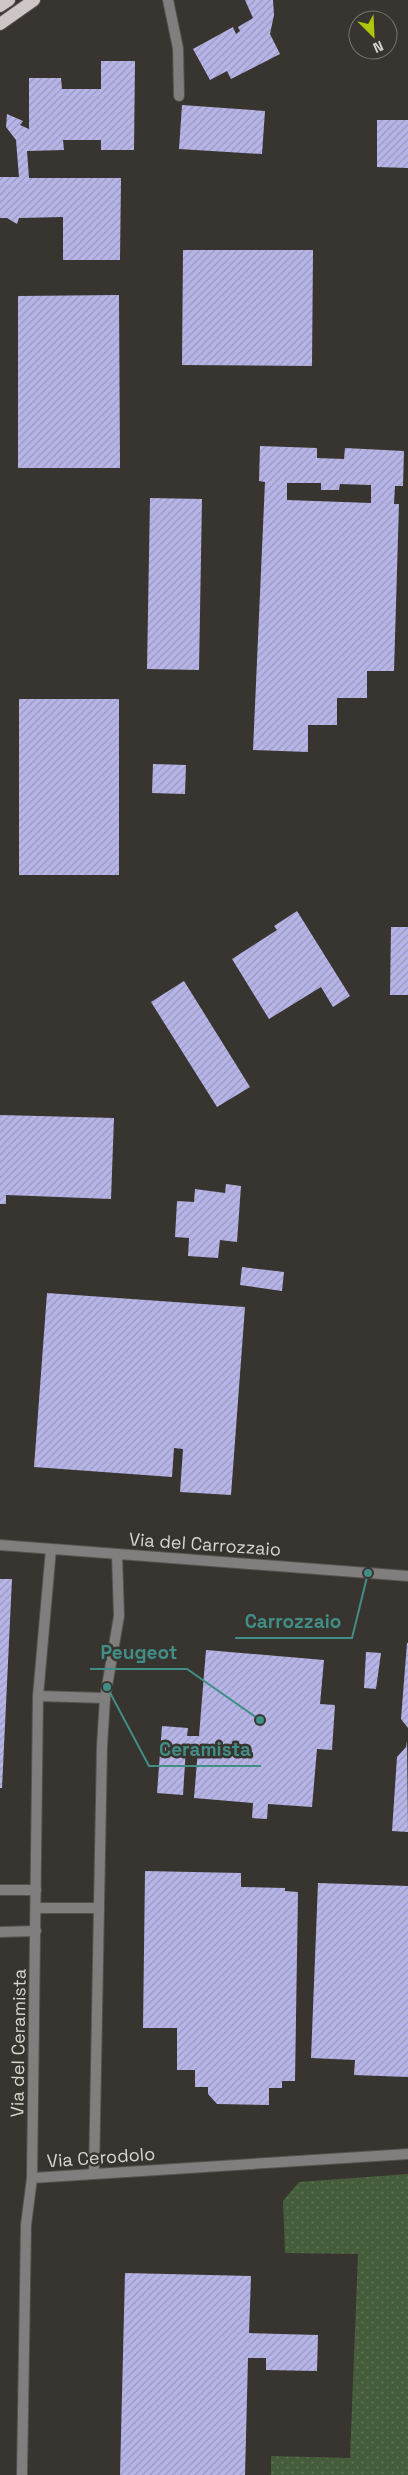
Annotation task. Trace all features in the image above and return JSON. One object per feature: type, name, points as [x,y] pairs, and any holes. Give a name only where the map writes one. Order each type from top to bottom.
[{"type":"main road","points":[[0,6],[9,0]]},
{"type":"main road","points":[[0,24],[34,0]]},
{"type":"street","points":[[168,0],[178,48],[178,96]]},
{"type":"street","name":"Via del Carrozzaio","points":[[0,1545],[408,1576]]},
{"type":"street","name":"Via del Ceramista","points":[[32,2178],[38,1696],[51,1549]]},
{"type":"street","points":[[94,2174],[105,1698],[118,1616],[117,1554]]},
{"type":"street","points":[[38,1696],[105,1698]]},
{"type":"street","points":[[0,1890],[36,1890]]},
{"type":"street","points":[[36,1908],[99,1908]]},
{"type":"street","points":[[0,1932],[36,1931]]},
{"type":"street","name":"Via Cerodolo","points":[[22,2475],[26,2225],[32,2178],[408,2154]]},
{"type":"green space","points":[[408,2174],[408,2475],[271,2475],[271,2456],[350,2458],[358,2254],[285,2253],[283,2201],[299,2182]]},
{"type":"building","points":[[245,0],[273,0],[274,15],[270,34],[280,54],[231,79],[227,71],[210,80],[193,49],[233,27],[236,34],[240,31],[238,27],[253,18]]},
{"type":"building","points":[[101,61],[135,61],[134,150],[101,150],[101,140],[63,140],[64,150],[27,151],[29,178],[121,178],[120,260],[63,260],[63,217],[19,218],[17,224],[7,218],[0,218],[0,177],[19,177],[16,140],[6,127],[7,114],[23,121],[20,125],[29,129],[29,78],[61,78],[62,89],[101,89]]},
{"type":"building","points":[[182,105],[265,111],[262,154],[179,149]]},
{"type":"building","points":[[377,120],[408,120],[408,168],[377,167]]},
{"type":"building","points":[[183,250],[313,250],[312,366],[182,365]]},
{"type":"building","points":[[119,295],[120,468],[18,468],[18,296]]},
{"type":"building","points":[[260,446],[317,448],[317,458],[344,459],[345,448],[404,451],[403,486],[395,486],[394,504],[399,504],[394,671],[367,671],[367,698],[337,698],[337,725],[308,725],[308,752],[253,750],[265,482],[259,481]],"holes":[[[287,483],[321,483],[321,490],[339,490],[340,484],[371,485],[371,503],[287,500]]]},
{"type":"building","points":[[150,498],[202,499],[199,670],[147,669]]},
{"type":"building","points":[[19,699],[119,699],[119,875],[19,875]]},
{"type":"building","points":[[153,764],[186,765],[185,794],[152,793]]},
{"type":"building","points":[[297,911],[350,996],[333,1007],[321,987],[269,1019],[232,959],[277,930],[274,926]]},
{"type":"building","points":[[391,927],[408,927],[408,995],[390,995]]},
{"type":"building","points":[[184,981],[250,1087],[217,1107],[151,1002]]},
{"type":"building","points":[[0,1115],[114,1118],[111,1199],[6,1195],[6,1204],[0,1204]]},
{"type":"building","points":[[226,1184],[241,1186],[237,1242],[220,1240],[218,1258],[188,1256],[189,1238],[175,1237],[177,1201],[194,1202],[195,1189],[225,1193]]},
{"type":"building","points":[[242,1267],[284,1272],[282,1291],[240,1285]]},
{"type":"building","points":[[47,1293],[245,1307],[231,1495],[180,1492],[183,1449],[174,1448],[172,1477],[34,1467]]},
{"type":"building","points":[[0,1579],[12,1579],[2,1788],[0,1788]]},
{"type":"building","points":[[408,1643],[408,1728],[401,1719]]},
{"type":"building","points":[[206,1650],[324,1660],[320,1704],[335,1705],[332,1750],[317,1749],[312,1807],[268,1804],[267,1819],[252,1818],[253,1803],[194,1798],[198,1749],[186,1748],[183,1795],[157,1793],[162,1726],[188,1728],[187,1736],[199,1736]]},
{"type":"building","points":[[366,1652],[381,1653],[376,1689],[364,1688]]},
{"type":"building","points":[[407,1741],[408,1832],[392,1831],[397,1757],[406,1747]]},
{"type":"building","points":[[145,1871],[241,1873],[241,1887],[285,1888],[285,1891],[298,1892],[295,2081],[282,2081],[282,2088],[269,2088],[269,2105],[217,2104],[208,2094],[208,2087],[195,2087],[195,2070],[177,2070],[177,2028],[143,2028]]},
{"type":"building","points":[[318,1883],[408,1886],[408,2077],[354,2075],[355,2060],[311,2058]]},
{"type":"building","points":[[125,2273],[251,2276],[249,2333],[318,2335],[317,2371],[266,2370],[266,2358],[248,2358],[245,2475],[120,2475]]},
{"type":"place","name":"Carrozzaio","points":[[368,1573]]},
{"type":"place","name":"Ceramista","points":[[107,1687]]},
{"type":"place","name":"Peugeot","points":[[260,1720]]}]
